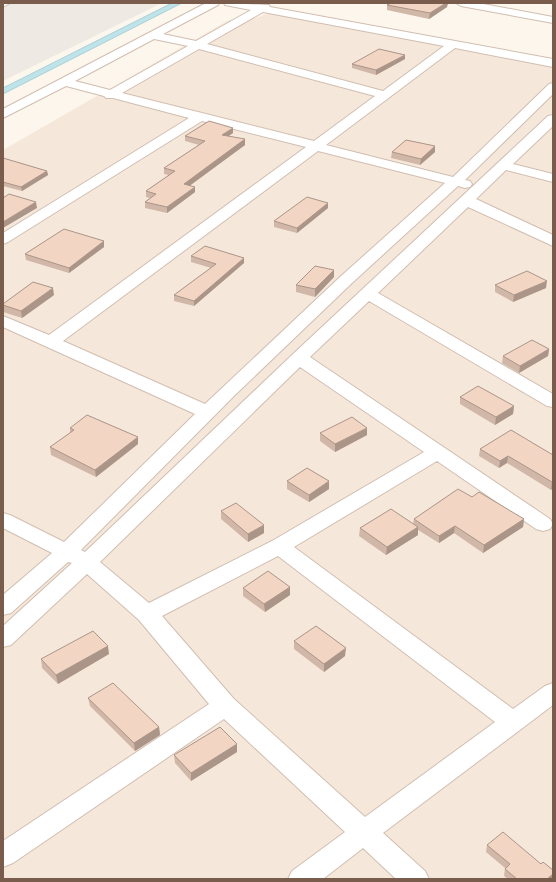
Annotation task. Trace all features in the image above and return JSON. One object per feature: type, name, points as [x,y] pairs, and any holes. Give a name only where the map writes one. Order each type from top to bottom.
[{"type":"street","points":[[3,114],[214,3]]},
{"type":"street","points":[[229,3],[267,6],[553,63]]},
{"type":"street","points":[[461,3],[552,19]]},
{"type":"street","points":[[110,95],[267,6]]},
{"type":"street","points":[[152,36],[197,45],[384,95]]},
{"type":"street","points":[[51,342],[314,146],[454,44]]},
{"type":"street","points":[[65,82],[110,95],[480,188]]},
{"type":"street","points":[[3,607],[66,552],[207,412],[346,280],[456,181],[553,87]]},
{"type":"street","points":[[3,239],[199,117]]},
{"type":"street","points":[[3,640],[553,119]]},
{"type":"street","points":[[505,166],[553,178]]},
{"type":"street","points":[[466,200],[553,241]]},
{"type":"street","points":[[368,294],[553,402]]},
{"type":"street","points":[[3,321],[207,412]]},
{"type":"street","points":[[299,358],[436,453],[543,524]]},
{"type":"street","points":[[147,614],[279,546],[436,453]]},
{"type":"street","points":[[3,520],[87,562],[147,614],[225,706],[415,879]]},
{"type":"street","points":[[279,546],[513,722]]},
{"type":"street","points":[[302,879],[553,692]]},
{"type":"street","points":[[3,855],[225,706]]},
{"type":"lane","points":[[3,5],[7,3]]},
{"type":"shaded area","points":[[3,3],[162,3],[3,81]]},
{"type":"shaded area","points":[[269,13],[553,67],[553,879],[3,879],[3,150],[229,20],[246,22]]},
{"type":"water","points":[[172,3],[182,3],[3,94],[3,88]]},
{"type":"building","points":[[391,3],[446,3],[430,13],[387,5]]},
{"type":"building","points":[[379,49],[405,55],[376,70],[352,64]]},
{"type":"building","points":[[209,121],[233,128],[222,135],[245,139],[184,184],[195,187],[167,207],[145,202],[156,194],[146,191],[175,171],[164,168],[205,141],[185,136]]},
{"type":"building","points":[[406,140],[435,146],[421,159],[392,152]]},
{"type":"building","points":[[3,158],[47,171],[21,187],[3,182]]},
{"type":"building","points":[[9,194],[36,202],[3,222],[3,198]]},
{"type":"building","points":[[307,197],[328,203],[297,228],[274,221]]},
{"type":"building","points":[[64,229],[104,241],[69,268],[25,254]]},
{"type":"building","points":[[205,246],[244,258],[194,301],[174,295],[216,264],[191,256]]},
{"type":"building","points":[[315,266],[334,270],[315,289],[296,285]]},
{"type":"building","points":[[527,271],[547,281],[514,295],[495,285]]},
{"type":"building","points":[[33,282],[53,288],[21,311],[3,305],[3,304]]},
{"type":"building","points":[[532,340],[549,349],[520,366],[503,356]]},
{"type":"building","points":[[478,386],[514,406],[496,417],[460,397]]},
{"type":"building","points":[[87,415],[138,437],[95,470],[50,447],[74,430],[70,428]]},
{"type":"building","points":[[352,417],[367,428],[335,444],[320,433]]},
{"type":"building","points":[[511,430],[553,455],[552,482],[508,456],[500,461],[480,449]]},
{"type":"building","points":[[307,468],[329,481],[309,495],[287,481]]},
{"type":"building","points":[[458,489],[472,497],[479,492],[524,519],[484,545],[455,526],[439,536],[414,519]]},
{"type":"building","points":[[236,503],[264,525],[248,534],[221,511]]},
{"type":"building","points":[[391,509],[418,527],[387,547],[360,528]]},
{"type":"building","points":[[268,571],[290,587],[264,604],[243,588]]},
{"type":"building","points":[[316,626],[346,648],[324,664],[294,641]]},
{"type":"building","points":[[93,631],[108,646],[56,675],[41,659]]},
{"type":"building","points":[[113,683],[159,727],[134,743],[88,698]]},
{"type":"building","points":[[220,727],[237,744],[191,773],[174,755]]},
{"type":"building","points":[[503,832],[541,864],[543,862],[553,870],[553,874],[547,879],[517,879],[505,869],[510,864],[487,845]]}]
